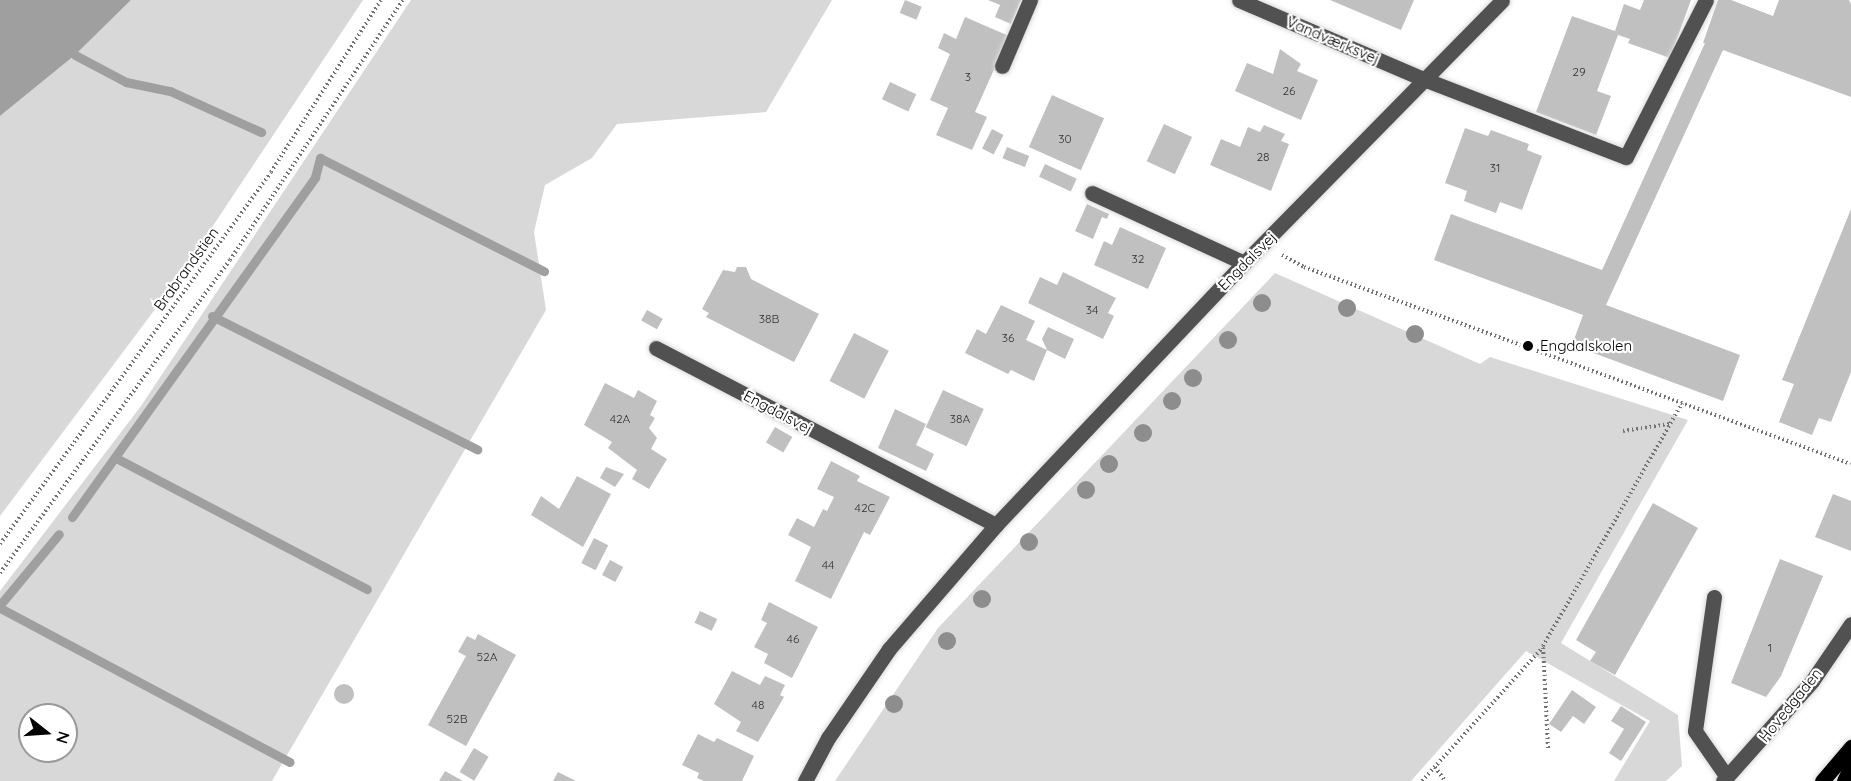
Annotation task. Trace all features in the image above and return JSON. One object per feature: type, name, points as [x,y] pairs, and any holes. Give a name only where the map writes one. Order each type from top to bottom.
[{"type":"main road","points":[[1822,781],[1851,747]]},
{"type":"main road","points":[[1844,781],[1851,766]]},
{"type":"street","points":[[1002,66],[1030,0]]},
{"type":"street","name":"Vandværksvej","points":[[1239,0],[1426,80],[1626,157],[1706,0]]},
{"type":"street","name":"Engdalsvej","points":[[805,781],[828,738],[889,649],[996,525],[1244,263],[1502,0]]},
{"type":"street","points":[[1092,193],[1244,263]]},
{"type":"street","name":"Engdalsvej","points":[[656,348],[996,525]]},
{"type":"street","points":[[1714,597],[1695,731],[1724,779]]},
{"type":"street","name":"Hovedgaden","points":[[1724,779],[1812,681],[1851,624]]},
{"type":"path","name":"Brabrandstien","points":[[0,544],[271,172],[381,0]]},
{"type":"path","points":[[0,573],[230,260],[403,0]]},
{"type":"path","points":[[1263,244],[1304,267],[1851,464]]},
{"type":"path","points":[[1422,781],[1543,646],[1682,403]]},
{"type":"path","points":[[1623,430],[1670,424]]},
{"type":"path","points":[[1543,646],[1548,748]]},
{"type":"path","points":[[1435,767],[1445,781]]},
{"type":"shaded area","points":[[0,0],[131,0],[75,55],[0,116]]},
{"type":"shaded area","points":[[131,0],[363,0],[177,280],[0,516],[0,116],[75,55]]},
{"type":"shaded area","points":[[411,0],[832,0],[766,112],[617,124],[592,158],[545,185],[534,232],[546,310],[272,781],[0,781],[0,591],[141,406]]},
{"type":"shaded area","points":[[1275,273],[1480,364],[1490,357],[1688,420],[1561,643],[1678,715],[1682,766],[1666,781],[1614,781],[1650,721],[1526,651],[1411,781],[835,781],[938,628]]},
{"type":"building","points":[[905,0],[922,7],[916,20],[900,13]]},
{"type":"building","points":[[988,0],[1021,0],[1011,24],[995,17],[1000,5]]},
{"type":"building","points":[[1330,0],[1414,0],[1401,30]]},
{"type":"building","points":[[1644,0],[1691,0],[1670,58],[1628,43],[1630,39],[1618,35],[1597,91],[1611,96],[1596,135],[1536,112],[1572,16],[1615,31],[1624,4],[1640,10]]},
{"type":"building","points":[[1718,0],[1731,0],[1773,16],[1779,0],[1849,0],[1851,4],[1851,97],[1723,50],[1606,305],[1740,355],[1723,401],[1572,345],[1583,315],[1434,260],[1451,214],[1602,270],[1705,43],[1703,43]]},
{"type":"building","points":[[965,17],[1009,36],[975,112],[987,117],[972,150],[936,135],[948,108],[930,100],[950,54],[938,48],[944,33],[956,39]]},
{"type":"building","points":[[1280,49],[1301,64],[1297,71],[1318,80],[1301,120],[1235,91],[1247,63],[1273,74]]},
{"type":"building","points":[[890,82],[916,94],[908,111],[882,99]]},
{"type":"building","points":[[1052,95],[1104,118],[1081,170],[1029,147]]},
{"type":"building","points":[[1164,124],[1192,137],[1175,174],[1147,161]]},
{"type":"building","points":[[1264,125],[1285,134],[1281,141],[1289,144],[1271,191],[1210,165],[1221,139],[1240,147],[1248,127],[1260,132]]},
{"type":"building","points":[[1465,128],[1488,136],[1491,130],[1529,144],[1527,150],[1542,156],[1522,210],[1500,202],[1496,213],[1464,201],[1467,191],[1445,183]]},
{"type":"building","points":[[992,129],[1004,135],[994,155],[982,149]]},
{"type":"building","points":[[1007,147],[1029,156],[1025,167],[1003,158]]},
{"type":"building","points":[[1045,164],[1077,179],[1071,191],[1039,177]]},
{"type":"building","points":[[1087,204],[1109,214],[1107,219],[1102,217],[1093,239],[1075,231]]},
{"type":"building","points":[[1851,209],[1851,372],[1831,422],[1819,418],[1812,435],[1779,422],[1794,384],[1782,380]]},
{"type":"building","points":[[1120,227],[1166,248],[1148,289],[1094,265],[1104,241],[1112,245]]},
{"type":"building","points":[[737,267],[746,267],[751,279],[819,314],[794,362],[706,317],[709,313],[702,309],[723,270],[735,272]]},
{"type":"building","points":[[1063,272],[1116,298],[1108,313],[1114,316],[1103,339],[1028,303],[1040,277],[1057,285]]},
{"type":"building","points":[[1001,305],[1035,321],[1026,340],[1047,350],[1034,381],[1011,370],[1008,374],[965,353],[977,329],[986,334]]},
{"type":"building","points":[[647,310],[663,319],[657,329],[641,320]]},
{"type":"building","points":[[1048,327],[1074,339],[1065,359],[1047,350],[1042,339]]},
{"type":"building","points":[[854,333],[889,351],[864,399],[829,381]]},
{"type":"building","points":[[605,383],[634,398],[638,390],[657,401],[650,415],[655,418],[649,428],[657,438],[651,449],[667,459],[649,489],[632,479],[637,470],[608,448],[612,442],[584,425]]},
{"type":"building","points":[[943,390],[984,409],[966,446],[926,427]]},
{"type":"building","points":[[895,409],[926,424],[916,445],[934,454],[926,471],[878,448]]},
{"type":"building","points":[[775,427],[792,437],[783,453],[766,443]]},
{"type":"building","points":[[831,461],[860,476],[857,481],[890,497],[870,535],[864,532],[831,599],[795,581],[811,547],[788,535],[797,518],[814,527],[823,509],[827,511],[834,497],[817,489]]},
{"type":"building","points":[[606,467],[624,474],[615,487],[600,478]]},
{"type":"building","points":[[577,476],[611,494],[583,547],[531,515],[541,496],[559,509]]},
{"type":"building","points":[[1833,494],[1851,501],[1851,551],[1815,537]]},
{"type":"building","points":[[1653,503],[1698,528],[1615,675],[1590,661],[1596,652],[1576,640]]},
{"type":"building","points":[[594,538],[608,545],[596,570],[581,563]]},
{"type":"building","points":[[1780,559],[1823,576],[1781,676],[1766,697],[1731,683]]},
{"type":"building","points":[[610,560],[623,567],[615,582],[602,575]]},
{"type":"building","points":[[769,602],[818,627],[792,678],[764,663],[768,654],[754,647],[767,623],[761,620]]},
{"type":"building","points":[[700,611],[717,619],[712,631],[695,623]]},
{"type":"building","points":[[478,634],[516,655],[466,746],[428,725],[466,656],[458,652],[467,636],[475,640]]},
{"type":"building","points":[[732,671],[760,685],[765,676],[785,685],[780,695],[784,697],[758,742],[736,731],[741,722],[714,704]]},
{"type":"building","points":[[344,684],[351,687],[354,694],[351,701],[344,704],[337,701],[334,694],[337,687]]},
{"type":"building","points":[[1572,690],[1596,707],[1584,724],[1573,716],[1561,732],[1549,724]]},
{"type":"building","points":[[1621,706],[1646,722],[1621,761],[1609,753],[1624,729],[1611,721]]},
{"type":"building","points":[[698,734],[714,742],[717,738],[754,756],[742,781],[704,781],[697,778],[699,773],[682,765]]},
{"type":"building","points":[[474,748],[489,757],[474,781],[460,772]]},
{"type":"building","points":[[445,771],[463,781],[439,781]]},
{"type":"building","points":[[558,772],[576,781],[553,781]]},
{"type":"waterway","points":[[75,55],[126,82],[170,91],[261,132]]},
{"type":"waterway","points":[[72,517],[315,177],[320,158],[544,271]]},
{"type":"waterway","points":[[212,316],[477,449]]},
{"type":"waterway","points":[[116,458],[367,589]]},
{"type":"waterway","points":[[0,605],[59,534]]},
{"type":"waterway","points":[[0,608],[290,762]]},
{"type":"place","name":"Engdalskolen","points":[[1528,346]]}]
